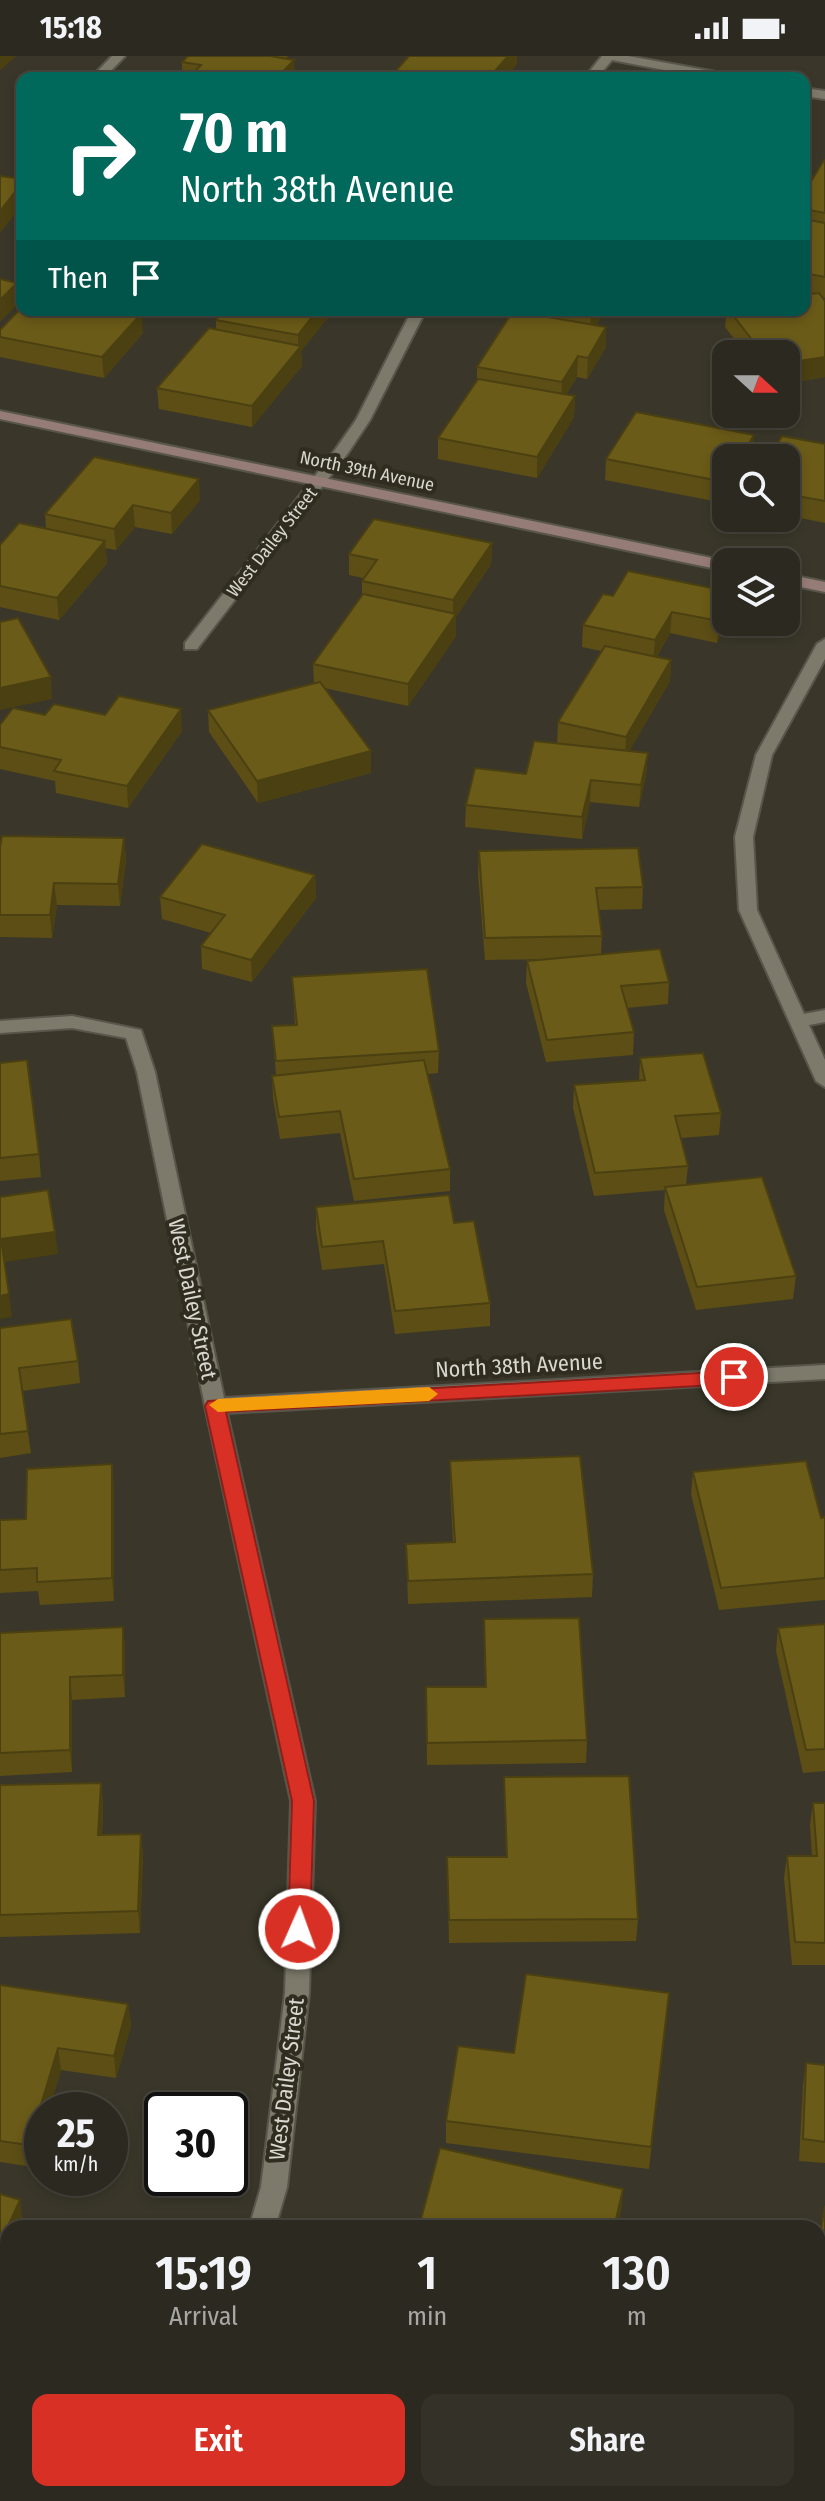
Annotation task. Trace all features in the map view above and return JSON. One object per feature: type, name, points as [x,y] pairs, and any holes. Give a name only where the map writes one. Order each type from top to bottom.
[{"type":"street","points":[[103,72],[119,56]]},
{"type":"street","points":[[595,72],[608,56],[695,72]]},
{"type":"street","name":"West Dailey Street","points":[[191,646],[320,482],[363,420],[416,316]]},
{"type":"street","name":"North 39th Avenue","points":[[0,415],[712,563]]},
{"type":"street","points":[[800,582],[825,587]]},
{"type":"street","points":[[825,644],[764,755],[744,837],[748,910],[825,1081]]},
{"type":"street","points":[[799,1021],[825,1016]]},
{"type":"street","name":"West Dailey Street","points":[[0,1027],[72,1022],[134,1034],[146,1072],[215,1406],[303,1801],[297,1993],[274,2187],[264,2220]]},
{"type":"street","name":"North 38th Avenue","points":[[215,1406],[825,1372]]},
{"type":"building","points":[[188,56],[270,56],[294,60],[283,72],[195,72],[201,65],[182,62]]},
{"type":"building","points":[[409,56],[508,56],[494,72],[395,72]]},
{"type":"building","points":[[824,160],[825,213],[810,210],[810,183]]},
{"type":"building","points":[[0,176],[16,178],[16,191],[0,211]]},
{"type":"building","points":[[810,220],[825,223],[825,277],[810,274]]},
{"type":"building","points":[[0,279],[16,283],[16,284],[0,300]]},
{"type":"building","points":[[819,293],[825,301],[825,357],[800,361],[800,340],[752,340],[734,316],[810,316],[810,294]]},
{"type":"building","points":[[16,313],[16,316],[139,316],[102,357],[0,337],[0,330]]},
{"type":"building","points":[[219,316],[312,316],[298,335],[216,320]]},
{"type":"building","points":[[510,316],[542,316],[606,327],[588,358],[578,356],[562,382],[477,367]]},
{"type":"building","points":[[209,328],[301,346],[252,406],[157,388]]},
{"type":"building","points":[[478,379],[575,396],[537,457],[438,438]]},
{"type":"building","points":[[636,412],[754,435],[749,444],[712,444],[712,479],[606,459]]},
{"type":"building","points":[[782,436],[825,444],[825,501],[800,497],[800,444],[777,444]]},
{"type":"building","points":[[94,457],[199,479],[171,513],[133,505],[114,529],[45,514]]},
{"type":"building","points":[[374,519],[492,543],[453,600],[362,581],[377,560],[349,554]]},
{"type":"building","points":[[19,523],[105,541],[57,598],[0,586],[0,545]]},
{"type":"building","points":[[628,571],[712,588],[712,620],[672,612],[655,640],[583,625],[603,594],[613,596]]},
{"type":"building","points":[[363,594],[456,614],[408,684],[313,664]]},
{"type":"building","points":[[18,618],[51,677],[0,688],[0,622]]},
{"type":"building","points":[[605,646],[671,660],[626,737],[558,722]]},
{"type":"building","points":[[320,682],[371,751],[257,781],[208,710]]},
{"type":"building","points":[[119,696],[181,709],[127,786],[54,771],[61,760],[0,747],[0,725],[13,708],[45,715],[54,704],[105,715]]},
{"type":"building","points":[[534,741],[648,753],[641,785],[591,780],[582,817],[466,805],[475,768],[526,774]]},
{"type":"building","points":[[2,836],[124,838],[118,884],[54,883],[50,915],[0,915]]},
{"type":"building","points":[[202,844],[315,875],[251,960],[201,946],[225,915],[160,897]]},
{"type":"building","points":[[638,848],[643,887],[596,888],[602,936],[485,938],[479,851]]},
{"type":"building","points":[[660,949],[669,982],[621,986],[634,1032],[547,1040],[527,961]]},
{"type":"building","points":[[427,969],[439,1051],[276,1061],[272,1026],[297,1025],[292,977]]},
{"type":"building","points":[[703,1053],[721,1113],[675,1116],[688,1166],[595,1173],[574,1085],[645,1080],[640,1058]]},
{"type":"building","points":[[27,1060],[39,1154],[0,1158],[0,1063]]},
{"type":"building","points":[[424,1060],[450,1169],[354,1179],[340,1111],[279,1117],[272,1076]]},
{"type":"building","points":[[762,1177],[796,1276],[697,1287],[665,1187]]},
{"type":"building","points":[[48,1190],[55,1232],[1,1239],[9,1294],[0,1296],[0,1197]]},
{"type":"building","points":[[449,1195],[454,1223],[474,1221],[490,1303],[395,1311],[383,1241],[322,1247],[316,1207]]},
{"type":"building","points":[[71,1319],[78,1361],[19,1368],[28,1431],[0,1434],[0,1328]]},
{"type":"building","points":[[580,1456],[593,1574],[408,1581],[406,1544],[455,1542],[450,1461]]},
{"type":"building","points":[[806,1461],[821,1518],[825,1517],[825,1578],[721,1588],[693,1472]]},
{"type":"building","points":[[112,1464],[112,1578],[37,1582],[37,1568],[0,1570],[0,1520],[26,1519],[27,1469]]},
{"type":"building","points":[[579,1618],[587,1740],[427,1743],[426,1687],[486,1687],[484,1619]]},
{"type":"building","points":[[825,1624],[825,1749],[806,1750],[778,1628]]},
{"type":"building","points":[[123,1627],[123,1675],[70,1677],[70,1750],[0,1753],[0,1633]]},
{"type":"building","points":[[629,1776],[638,1919],[449,1920],[447,1857],[507,1857],[504,1777]]},
{"type":"building","points":[[101,1783],[98,1835],[141,1834],[138,1911],[0,1915],[0,1785]]},
{"type":"building","points":[[813,1803],[825,1803],[825,1943],[795,1942],[787,1856],[817,1856]]},
{"type":"building","points":[[526,1974],[669,1993],[651,2147],[446,2121],[458,2046],[514,2053]]},
{"type":"building","points":[[0,1985],[128,2004],[114,2056],[58,2048],[45,2092],[24,2092],[24,2144],[0,2141]]},
{"type":"building","points":[[806,2063],[825,2065],[825,2142],[803,2139]]},
{"type":"building","points":[[440,2148],[623,2189],[616,2220],[421,2220]]},
{"type":"building","points":[[0,2194],[20,2200],[11,2220],[0,2220]]},
{"type":"slow traffic","points":[[218,1405],[429,1394]]},
{"type":"route","points":[[299,1929],[303,1801],[215,1406],[734,1377]]}]
